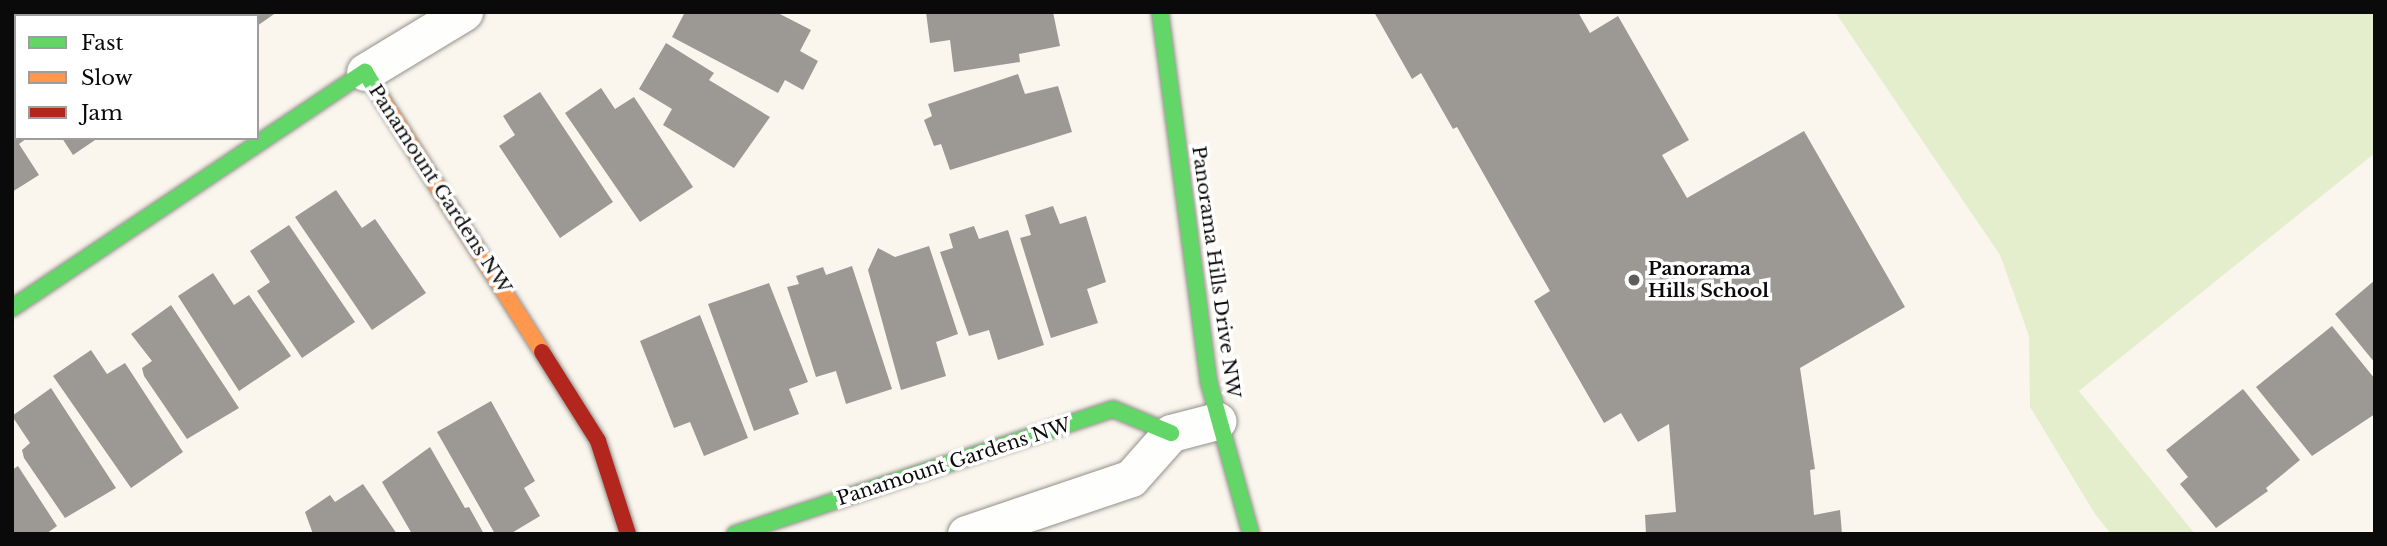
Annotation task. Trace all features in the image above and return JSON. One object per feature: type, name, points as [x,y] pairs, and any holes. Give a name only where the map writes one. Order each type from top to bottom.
[{"type":"street","points":[[365,72],[464,12]]},
{"type":"street","name":"Panorama Hills Drive NW","points":[[1160,12],[1184,211],[1217,421],[1251,534]]},
{"type":"street","name":"Panamount Gardens NW","points":[[12,308],[365,72],[598,440],[628,534]]},
{"type":"street","name":"Panamount Gardens NW","points":[[734,534],[1113,409],[1171,433]]},
{"type":"street","points":[[966,534],[1131,478],[1171,433],[1217,421]]},
{"type":"green space","points":[[1835,12],[2375,12],[2375,153],[2079,391],[2195,534],[2111,534],[2095,514],[2030,407],[2029,336],[2000,255]]},
{"type":"building","points":[[56,12],[134,14],[58,14]]},
{"type":"building","points":[[143,12],[228,14],[144,14]]},
{"type":"building","points":[[238,12],[277,12],[259,25],[259,14]]},
{"type":"building","points":[[685,12],[776,12],[811,30],[800,51],[818,61],[803,90],[785,80],[778,93],[672,37]]},
{"type":"building","points":[[926,12],[1053,12],[1060,46],[1019,54],[1020,62],[954,72],[950,40],[930,43]]},
{"type":"building","points":[[1374,12],[1578,12],[1590,33],[1618,16],[1689,140],[1662,155],[1687,198],[1804,131],[1905,307],[1800,368],[1815,469],[1810,470],[1814,515],[1840,510],[1842,534],[1646,534],[1645,515],[1676,512],[1669,424],[1638,442],[1621,413],[1604,423],[1534,301],[1550,291],[1457,127],[1453,129],[1421,73],[1412,79]]},
{"type":"building","points":[[666,43],[714,73],[709,80],[770,117],[734,168],[663,125],[672,109],[639,89]]},
{"type":"building","points":[[1018,74],[1025,94],[1058,86],[1072,132],[950,170],[941,144],[934,146],[924,120],[932,116],[928,104]]},
{"type":"building","points":[[601,88],[615,109],[634,97],[693,187],[640,222],[565,113]]},
{"type":"building","points":[[540,92],[613,202],[560,238],[499,146],[515,135],[503,116]]},
{"type":"building","points":[[12,104],[14,140],[24,140],[19,144],[39,175],[12,192]]},
{"type":"building","points":[[63,140],[95,140],[73,155]]},
{"type":"building","points":[[336,190],[362,228],[375,219],[426,293],[372,330],[295,217]]},
{"type":"building","points":[[1053,206],[1060,224],[1086,216],[1106,282],[1087,289],[1098,323],[1051,338],[1020,238],[1031,235],[1025,215]]},
{"type":"building","points":[[289,225],[355,322],[302,358],[257,291],[270,282],[250,251]]},
{"type":"building","points":[[974,226],[979,239],[1008,230],[1044,345],[998,360],[989,330],[969,336],[940,252],[953,248],[949,234]]},
{"type":"building","points":[[929,246],[958,334],[936,342],[946,376],[901,390],[868,270],[878,248],[895,257]]},
{"type":"building","points":[[852,266],[892,389],[846,404],[836,371],[816,377],[787,287],[799,284],[796,276],[823,267],[826,275]]},
{"type":"building","points":[[213,273],[234,305],[249,295],[291,356],[239,391],[178,296]]},
{"type":"building","points":[[2375,280],[2375,363],[2335,314]]},
{"type":"building","points":[[769,283],[808,382],[789,389],[799,414],[754,431],[708,304]]},
{"type":"building","points":[[171,305],[239,408],[187,439],[144,376],[142,368],[152,361],[131,334]]},
{"type":"building","points":[[700,315],[748,438],[704,456],[690,422],[674,428],[640,341]]},
{"type":"building","points":[[2332,326],[2375,379],[2375,414],[2312,456],[2256,387]]},
{"type":"building","points":[[91,350],[107,374],[125,363],[183,452],[131,488],[53,376]]},
{"type":"building","points":[[51,388],[116,488],[65,518],[24,458],[22,450],[30,443],[12,416]]},
{"type":"building","points":[[2243,389],[2300,460],[2266,488],[2268,491],[2216,528],[2180,484],[2188,477],[2166,450]]},
{"type":"building","points":[[491,401],[535,481],[524,488],[540,516],[510,534],[495,534],[437,432]]},
{"type":"building","points":[[430,447],[465,508],[469,507],[484,534],[412,534],[382,482]]},
{"type":"building","points":[[18,466],[57,526],[46,534],[12,534],[12,470]]},
{"type":"building","points":[[363,484],[397,534],[313,534],[305,512],[330,495],[335,502]]},
{"type":"traffic: fast","points":[[1160,12],[1209,383],[1251,534]]},
{"type":"traffic: fast","points":[[12,308],[365,72],[383,101]]},
{"type":"traffic: fast","points":[[735,534],[1113,409],[1171,433]]},
{"type":"traffic: slow","points":[[383,101],[542,352]]},
{"type":"traffic: jam","points":[[542,352],[598,441],[628,534]]},
{"type":"place","name":"Panorama Hills School","points":[[1634,280]]}]
